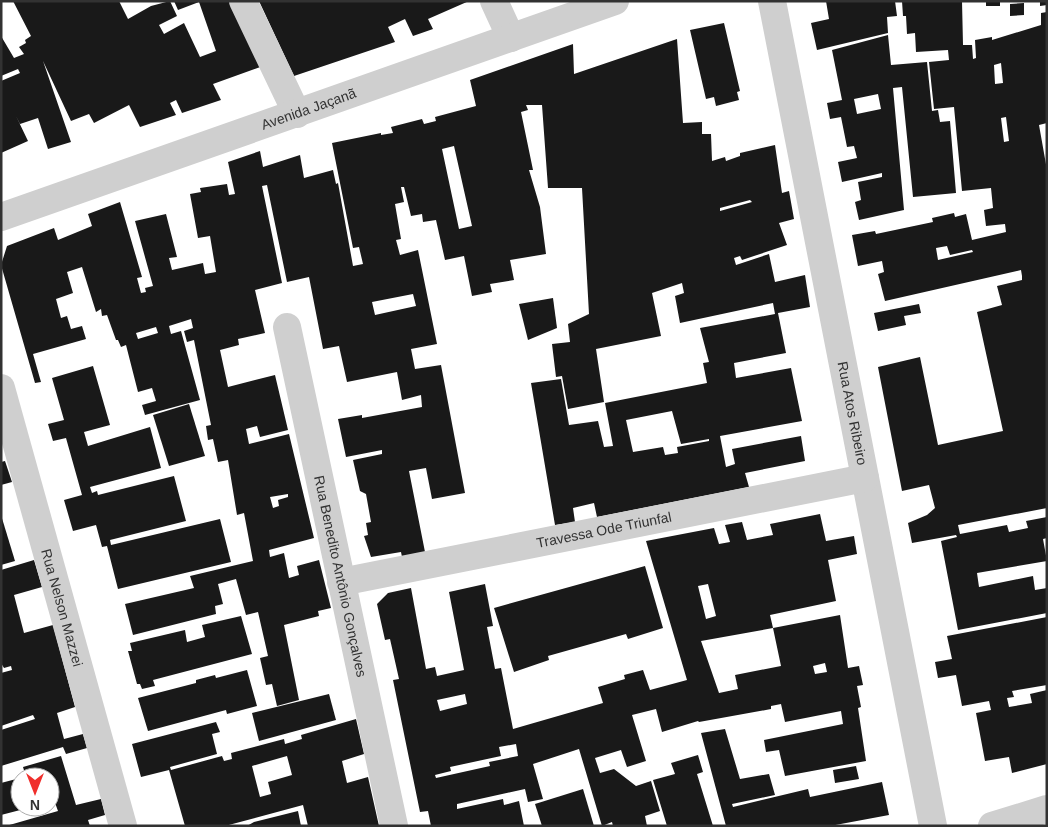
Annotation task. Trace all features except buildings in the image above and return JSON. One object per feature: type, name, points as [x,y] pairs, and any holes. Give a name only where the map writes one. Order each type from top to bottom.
[{"type":"street","points":[[243,1],[296,114]]},
{"type":"street","points":[[494,1],[512,38]]},
{"type":"street","name":"Avenida Jaçanã","points":[[1,217],[615,1]]},
{"type":"street","name":"Rua Atos Ribeiro","points":[[772,1],[933,826]]},
{"type":"street","name":"Rua Benedito Antônio Gonçalves","points":[[287,327],[394,826]]},
{"type":"street","name":"Rua Nelson Mazzei","points":[[1,388],[123,826]]},
{"type":"street","name":"Travessa Ode Triunfal","points":[[341,582],[865,478]]},
{"type":"street","points":[[992,826],[1047,809]]}]
